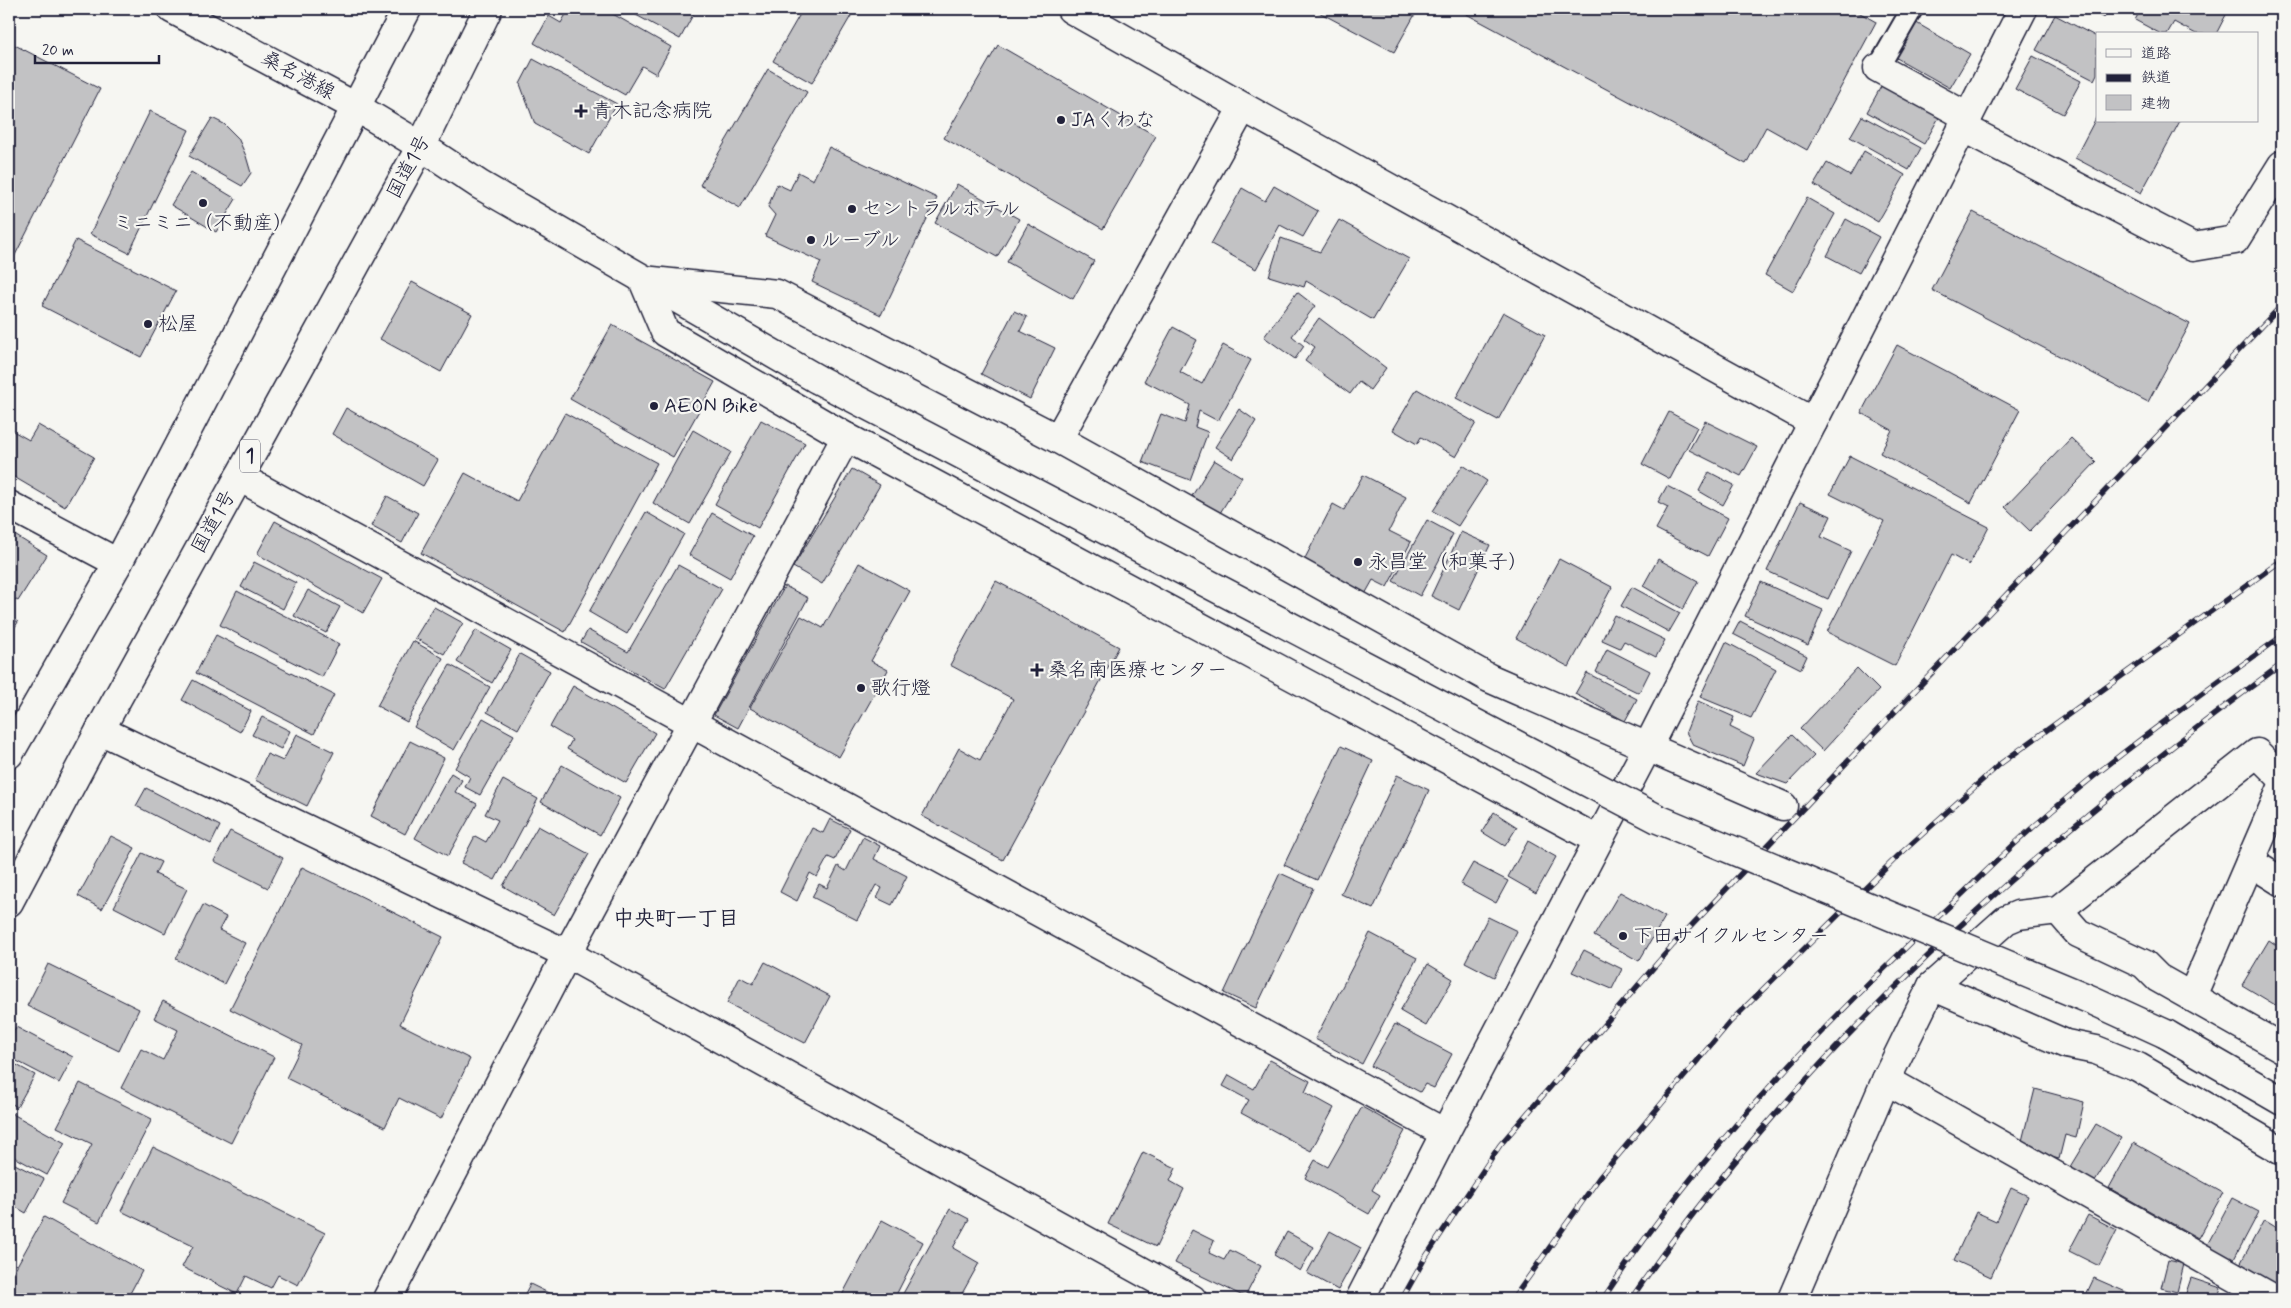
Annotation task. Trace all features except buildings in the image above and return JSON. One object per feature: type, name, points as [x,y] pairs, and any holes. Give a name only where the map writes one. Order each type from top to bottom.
[{"type":"main road","name":"桑名港線","points":[[172,9],[356,107],[421,146],[480,185],[817,379],[1658,820],[2094,1001],[2166,1034],[2282,1101]]},
{"type":"main road","points":[[9,754],[118,563],[407,9]]},
{"type":"main road","name":"国道1号","points":[[9,902],[100,730],[421,146],[488,9]]},
{"type":"main road","points":[[1071,9],[1243,107],[1813,422]]},
{"type":"main road","points":[[1360,1299],[1647,748],[2024,9]]},
{"type":"main road","points":[[1878,68],[1965,122],[2193,247],[2235,240],[2282,165]]},
{"type":"main road","points":[[1058,438],[1243,107]]},
{"type":"main road","points":[[1598,840],[846,437],[665,332],[643,280],[778,294],[1058,438],[1489,678],[1783,806]]},
{"type":"main road","points":[[387,1299],[567,954],[846,437]]},
{"type":"main road","points":[[239,477],[1445,1133]]},
{"type":"main road","points":[[9,505],[118,563]]},
{"type":"main road","points":[[100,730],[567,954],[1192,1299]]},
{"type":"main road","points":[[1792,1299],[1886,1080],[1932,986],[2006,920],[2018,915],[2058,910],[2257,753],[2282,778]]},
{"type":"main road","points":[[2192,996],[2282,788]]},
{"type":"main road","points":[[2250,862],[2282,882]]},
{"type":"main road","points":[[2058,910],[2078,934],[2144,964],[2158,978],[2282,1048]]},
{"type":"main road","points":[[1932,986],[2066,1044],[2096,1050],[2138,1067],[2282,1151]]},
{"type":"main road","points":[[1886,1080],[2274,1299]]},
{"type":"lane","points":[[1878,68],[1912,9]]},
{"type":"railway","points":[[1402,1299],[1425,1258],[1500,1145],[1673,945],[2282,305]]},
{"type":"railway","points":[[1513,1299],[1599,1178],[1730,1022],[1898,856],[2000,764],[2282,560]]},
{"type":"railway","points":[[1603,1299],[1639,1246],[1718,1145],[1804,1050],[1894,959],[2019,840],[2074,792],[2162,723],[2282,636]]},
{"type":"railway","points":[[1631,1299],[1698,1207],[1770,1120],[1848,1035],[1930,954],[2014,877],[2102,803],[2282,664]]},
{"type":"place","name":"青木記念病院","points":[[581,111]]},
{"type":"place","name":"JAくわな","points":[[1061,120]]},
{"type":"place","name":"ミニミニ（不動産）","points":[[203,203]]},
{"type":"place","name":"セントラルホテル","points":[[852,209]]},
{"type":"place","name":"ルーブル","points":[[811,240]]},
{"type":"place","name":"松屋","points":[[148,324]]},
{"type":"place","name":"AEON Bike","points":[[654,406]]},
{"type":"place","name":"永昌堂（和菓子）","points":[[1358,562]]},
{"type":"place","name":"桑名南医療センター","points":[[1037,670]]},
{"type":"place","name":"歌行燈","points":[[861,688]]},
{"type":"place","name":"下田サイクルセンター","points":[[1623,936]]},
{"type":"district","name":"中央町一丁目","points":[[676,919]]}]
